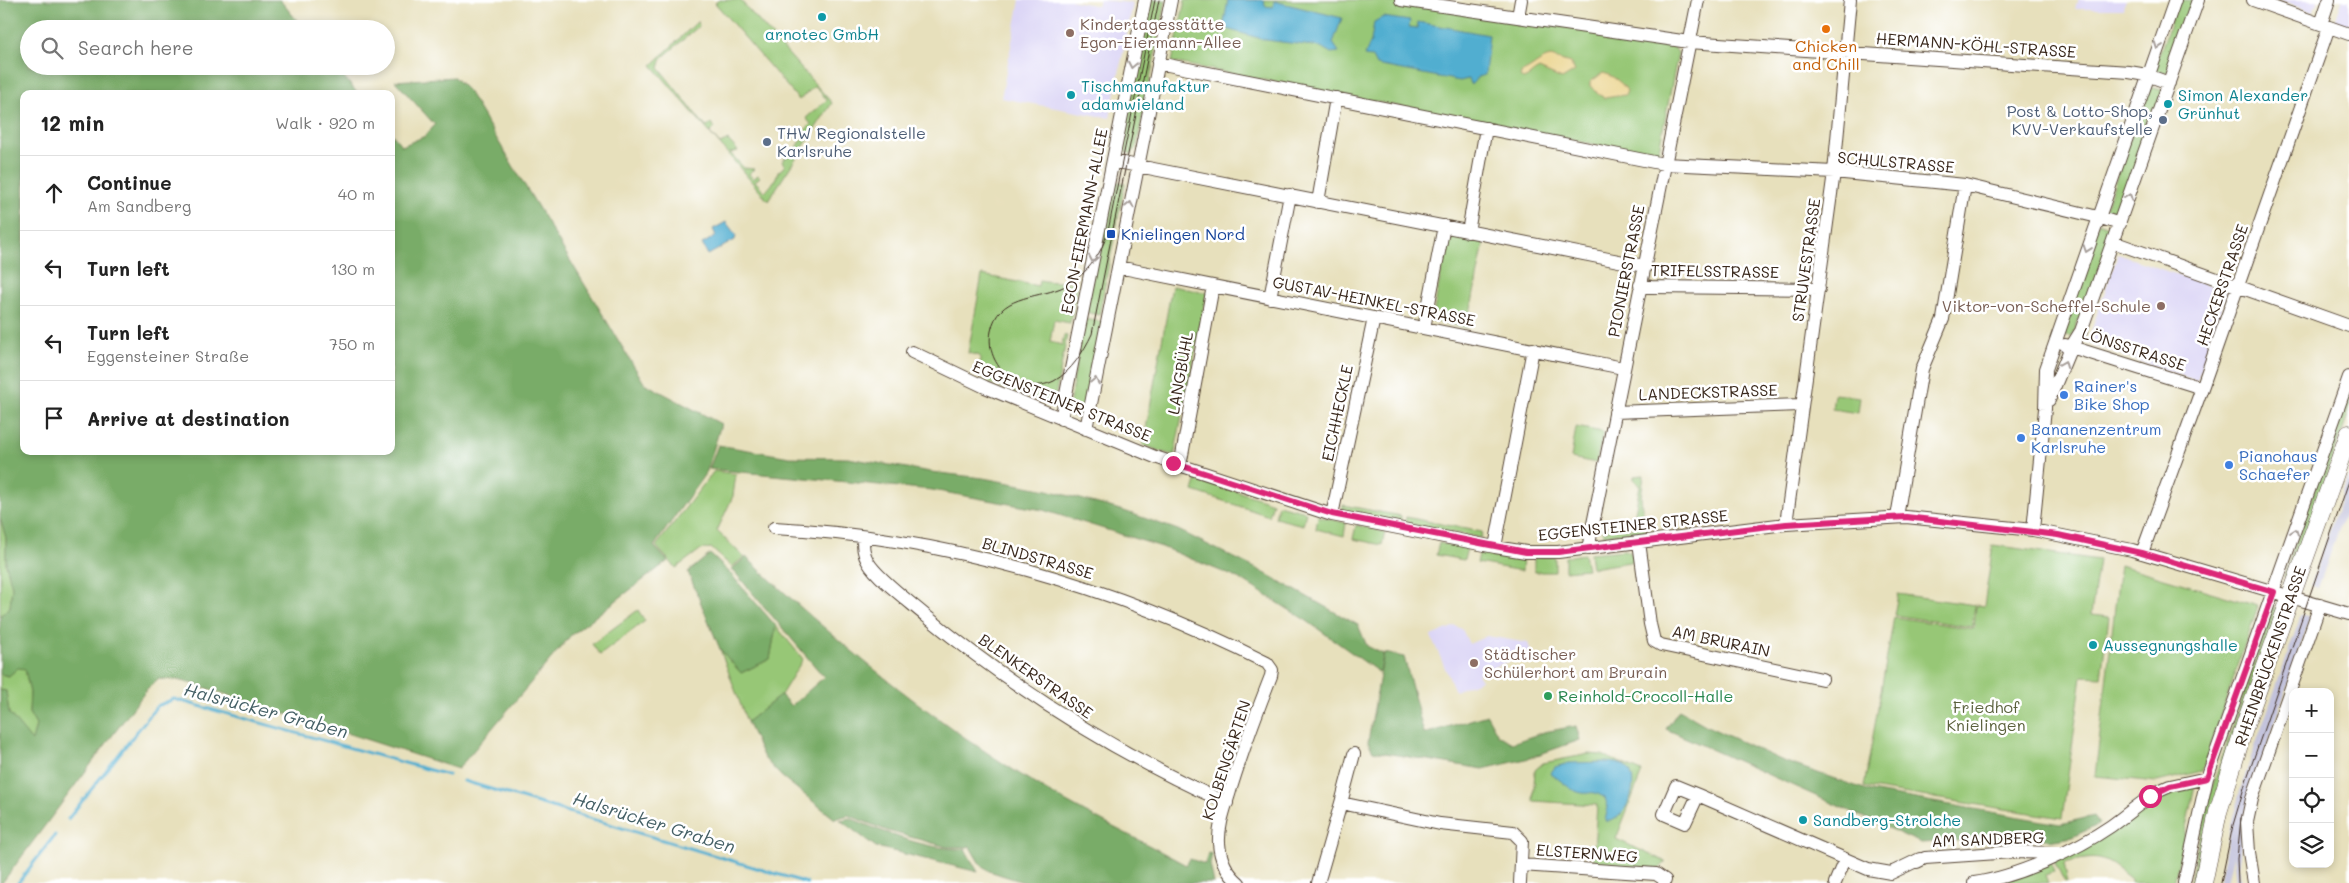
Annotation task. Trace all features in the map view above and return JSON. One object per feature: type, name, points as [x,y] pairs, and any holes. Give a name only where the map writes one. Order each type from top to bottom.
[{"type":"main road","name":"RHEINBRÜCKENSTRASSE","points":[[2203,883],[2226,782],[2349,434]]},
{"type":"street","name":"EGON-EIERMANN-ALLEE","points":[[1061,419],[1145,0]]},
{"type":"street","points":[[1086,429],[1136,165],[1171,0]]},
{"type":"street","name":"HERMANN-KÖHL-STRASSE","points":[[1401,0],[1689,42],[2119,71],[2147,75],[2169,83]]},
{"type":"street","points":[[1518,17],[1521,0]]},
{"type":"street","name":"PIONIERSTRASSE","points":[[1588,549],[1698,0]]},
{"type":"street","name":"STRUVESTRASSE","points":[[1786,524],[1834,172],[1850,0]]},
{"type":"street","points":[[2033,530],[2045,410],[2046,369],[2147,75],[2175,0]]},
{"type":"street","points":[[2045,410],[2071,346],[2082,330],[2198,0]]},
{"type":"street","points":[[2252,0],[2349,34]]},
{"type":"street","name":"HECKERSTRASSE","points":[[2142,553],[2238,286],[2325,25],[2329,0]]},
{"type":"street","name":"SCHULSTRASSE","points":[[1158,63],[1664,164],[1834,172],[1965,185],[2120,224]]},
{"type":"street","points":[[1318,202],[1336,98]]},
{"type":"street","points":[[1468,232],[1486,128]]},
{"type":"street","points":[[1113,161],[1644,266]]},
{"type":"street","points":[[1897,517],[1922,369],[1943,319],[1965,185]]},
{"type":"street","points":[[1270,298],[1290,195]]},
{"type":"street","points":[[1424,328],[1444,226]]},
{"type":"street","points":[[2113,242],[2349,326]]},
{"type":"street","name":"GUSTAV-HEINKEL-STRASSE","points":[[1118,267],[1623,368]]},
{"type":"street","name":"TRIFELSSTRASSE","points":[[1640,284],[1651,287],[1819,289]]},
{"type":"street","name":"LANGBÜHL","points":[[1180,466],[1213,286]]},
{"type":"street","name":"EICHHECKLE","points":[[1332,514],[1374,318]]},
{"type":"street","name":"LÖNSSTRASSE","points":[[2055,342],[2202,388]]},
{"type":"street","points":[[1494,547],[1533,349]]},
{"type":"street","name":"EGGENSTEINER STRASSE","points":[[912,352],[985,388],[1180,466],[1332,514],[1494,547],[1532,552],[1588,549],[1786,524],[1897,517],[2033,530],[2142,553],[2349,614]]},
{"type":"street","points":[[2184,883],[2207,778],[2349,377]]},
{"type":"street","name":"LANDECKSTRASSE","points":[[1615,412],[1801,405]]},
{"type":"street","name":"BLINDSTRASSE","points":[[774,528],[863,537],[980,557],[1100,592],[1149,609],[1218,638],[1267,663],[1272,670],[1271,676]]},
{"type":"street","name":"BLENKERSTRASSE","points":[[863,537],[863,552],[868,563],[875,571],[936,624],[1007,678],[1049,708],[1124,753],[1227,803]]},
{"type":"street","name":"AM BRURAIN","points":[[1639,542],[1654,641],[1822,678]]},
{"type":"street","points":[[2254,883],[2249,852],[2248,822],[2252,799],[2320,605]]},
{"type":"street","name":"KOLBENGÄRTEN","points":[[1239,883],[1228,871],[1220,855],[1220,830],[1227,803],[1271,676]]},
{"type":"street","points":[[1318,883],[1354,754]]},
{"type":"street","name":"AM SANDBERG","points":[[1974,883],[2018,872],[2061,853],[2102,832],[2160,790],[2207,778]]},
{"type":"street","points":[[1698,795],[1845,859],[1835,883]]},
{"type":"street","points":[[1341,802],[1440,824],[1513,832],[1522,840],[1521,865]]},
{"type":"street","name":"AM SANDBERG","points":[[1845,859],[1868,869],[1891,873],[1918,860],[2012,852],[2061,853]]},
{"type":"street","name":"ELSTERNWEG","points":[[1520,883],[1521,865],[1656,874],[1664,880],[1664,883]]},
{"type":"shaded area","name":"Kindertagesstätte Egon-Eiermann-Allee","points":[[1020,0],[1070,0],[1098,6],[1100,0],[1133,3],[1110,118],[1001,98]]},
{"type":"shaded area","points":[[2078,0],[2125,0],[2123,9],[2075,9]]},
{"type":"shaded area","points":[[2277,0],[2318,0],[2313,12]]},
{"type":"shaded area","points":[[2342,0],[2349,0],[2349,26],[2335,21]]},
{"type":"shaded area","name":"Viktor-von-Scheffel-Schule","points":[[2118,254],[2227,292],[2197,381],[2087,343]]},
{"type":"shaded area","points":[[2349,475],[2349,501],[2318,588],[2311,585]]},
{"type":"shaded area","points":[[2301,615],[2310,618],[2243,820],[2239,867],[2241,883],[2236,883],[2233,856],[2227,883],[2219,883],[2229,833],[2242,784]]},
{"type":"shaded area","name":"Städtischer Schülerhort am Brurain","points":[[1455,626],[1462,629],[1469,644],[1487,636],[1528,643],[1531,652],[1478,674],[1481,680],[1455,691],[1431,636]]},
{"type":"green space","points":[[0,0],[280,0],[297,20],[20,20],[20,75],[342,75],[355,90],[20,90],[20,455],[395,455],[395,138],[402,146],[425,136],[435,125],[395,81],[454,77],[468,91],[644,383],[721,424],[707,471],[654,546],[668,561],[571,635],[458,769],[191,683],[158,679],[148,688],[2,883],[0,883],[0,690],[6,691],[9,713],[32,741],[36,725],[29,713],[30,693],[25,669],[18,668],[9,676],[0,674],[0,616],[10,607],[12,587],[6,564],[6,538],[0,518]]},
{"type":"green space","points":[[719,0],[740,0],[832,103],[768,201],[710,133],[720,144],[728,140],[738,151],[730,153],[744,168],[754,169],[749,174],[753,179],[758,175],[760,177],[755,181],[765,192],[778,172],[785,166],[782,161],[796,149],[806,133],[804,131],[811,124],[806,118],[827,100],[815,86],[799,100],[715,3]]},
{"type":"green space","points":[[1148,0],[1166,0],[1136,149],[1131,154],[1120,150]]},
{"type":"green space","points":[[1185,0],[1376,0],[1671,42],[1678,53],[1659,150],[1649,155],[1172,62]]},
{"type":"green space","points":[[2178,0],[2193,0],[2167,74],[2154,70]]},
{"type":"green space","points":[[698,21],[699,26],[662,58],[659,68],[706,127],[711,123],[715,128],[710,133],[652,65]]},
{"type":"green space","points":[[2148,86],[2164,91],[2118,218],[2104,213]]},
{"type":"green space","points":[[1116,182],[1125,183],[1099,315],[1086,312],[1109,196],[1113,197]]},
{"type":"green space","points":[[2099,222],[2115,229],[2072,337],[2065,336],[2063,324]]},
{"type":"green space","points":[[1448,236],[1484,243],[1467,328],[1432,321]]},
{"type":"green space","points":[[982,275],[1038,286],[1039,280],[1078,284],[1070,323],[1054,320],[1050,342],[1062,345],[1064,335],[1067,336],[1054,403],[1052,405],[989,383],[983,377],[981,371],[980,356],[968,353]]},
{"type":"green space","points":[[1172,286],[1207,293],[1174,456],[1143,445]]},
{"type":"green space","points":[[1084,319],[1103,322],[1082,416],[1079,418],[1070,415],[1068,412]]},
{"type":"green space","points":[[2349,391],[2349,412],[2290,578],[2284,576]]},
{"type":"green space","points":[[1834,394],[1860,397],[1858,413],[1832,409]]},
{"type":"green space","points":[[1576,427],[1603,432],[1596,463],[1571,458]]},
{"type":"green space","points":[[718,445],[790,457],[848,458],[931,472],[983,478],[1048,490],[1124,511],[1178,530],[1259,570],[1358,625],[1367,646],[1383,654],[1380,673],[1307,621],[1240,579],[1162,547],[1043,510],[932,490],[709,469]]},
{"type":"green space","points":[[714,471],[736,474],[733,496],[717,531],[744,557],[732,567],[711,548],[700,550],[676,568],[656,546]]},
{"type":"green space","points":[[1644,475],[1641,497],[1645,531],[1603,535],[1601,526],[1604,527],[1604,531],[1608,531],[1609,526],[1632,529],[1640,485],[1634,480],[1634,476]]},
{"type":"green space","points":[[1197,478],[1273,503],[1269,516],[1193,491]]},
{"type":"green space","points":[[1278,505],[1306,512],[1303,525],[1275,518]]},
{"type":"green space","points":[[1343,505],[1401,516],[1401,522],[1342,511]]},
{"type":"green space","points":[[1318,516],[1346,523],[1344,536],[1316,529]]},
{"type":"green space","points":[[1406,517],[1482,532],[1481,538],[1405,523]]},
{"type":"green space","points":[[0,518],[6,538],[6,564],[12,587],[10,607],[0,616]]},
{"type":"green space","points":[[1356,525],[1385,532],[1382,545],[1353,539]]},
{"type":"green space","points":[[1439,543],[1467,548],[1464,560],[1436,555]]},
{"type":"green space","name":"Friedhof Knielingen","points":[[1993,545],[2099,560],[2091,615],[2109,617],[2101,677],[2082,676],[2062,818],[1864,787],[1894,617],[1974,629],[1976,605],[1984,606]]},
{"type":"green space","points":[[1480,550],[1523,555],[1522,571],[1477,563]]},
{"type":"green space","points":[[1625,550],[1630,552],[1636,561],[1592,568],[1590,553]]},
{"type":"green space","points":[[710,554],[728,571],[776,626],[770,659],[741,673],[720,649],[688,572]]},
{"type":"green space","points":[[1584,554],[1587,569],[1565,571],[1565,557]]},
{"type":"green space","points":[[1534,556],[1555,557],[1555,572],[1534,572]]},
{"type":"green space","points":[[746,557],[846,646],[951,728],[1045,790],[1186,865],[1190,859],[1205,864],[1208,853],[1212,854],[1210,864],[1214,883],[1026,883],[989,871],[980,864],[970,847],[947,847],[888,831],[848,815],[835,819],[781,776],[764,758],[747,722],[781,695],[791,706],[824,677],[732,569]]},
{"type":"green space","points":[[2120,565],[2258,606],[2202,771],[2157,782],[2095,776]]},
{"type":"green space","points":[[1898,594],[1975,605],[1972,627],[1894,615]]},
{"type":"green space","points":[[2273,607],[2280,609],[2198,883],[2190,883],[2207,802]]},
{"type":"green space","points":[[638,610],[645,621],[600,655],[592,644]]},
{"type":"green space","points":[[776,626],[803,659],[781,695],[747,722],[720,649],[741,673],[770,659]]},
{"type":"green space","points":[[1384,653],[1404,657],[1424,734],[1487,715],[1498,735],[1512,743],[1544,732],[1576,726],[1580,740],[1526,759],[1483,769],[1373,751],[1368,742]]},
{"type":"green space","points":[[18,667],[25,669],[30,693],[29,713],[36,725],[32,742],[9,713],[6,691],[0,690],[0,674],[9,676]]},
{"type":"green space","points":[[1679,710],[1709,727],[1783,761],[1870,791],[2060,824],[2094,816],[2100,824],[2072,837],[2056,840],[2018,837],[1921,843],[1666,729]]},
{"type":"green space","points":[[1589,754],[1602,755],[1642,772],[1616,839],[1666,862],[1659,869],[1593,864],[1597,805],[1533,801],[1535,770],[1543,763]]},
{"type":"green space","points":[[2195,785],[2174,883],[2131,883],[2131,879],[2113,866],[2094,858],[2064,863],[2068,883],[2064,881],[2054,860],[2160,795]]},
{"type":"green space","points":[[850,818],[906,840],[936,847],[965,849],[978,872],[876,847],[840,820]]},
{"type":"green space","points":[[2050,861],[2054,871],[2046,875],[2049,883],[1992,883]]},
{"type":"sand","points":[[1551,57],[1570,63],[1575,71],[1562,79],[1539,69],[1523,79],[1520,77],[1522,72]]},
{"type":"sand","points":[[1603,73],[1613,77],[1623,85],[1627,91],[1625,95],[1604,98],[1590,86],[1590,82]]},
{"type":"water","points":[[1228,0],[1264,0],[1265,6],[1273,7],[1274,1],[1342,18],[1333,43],[1339,52],[1331,53],[1321,47],[1266,40],[1223,28]]},
{"type":"water","points":[[1383,17],[1410,21],[1409,27],[1417,28],[1418,22],[1489,35],[1485,75],[1478,77],[1471,85],[1468,79],[1460,81],[1376,65],[1372,57],[1364,56],[1371,41],[1374,22]]},
{"type":"water","points":[[726,222],[736,235],[735,240],[708,255],[702,244],[716,236],[713,229]]},
{"type":"water","points":[[1607,762],[1626,767],[1631,773],[1633,781],[1632,790],[1625,809],[1619,816],[1605,821],[1608,807],[1605,798],[1596,793],[1574,791],[1550,774],[1555,767],[1569,763]]},
{"type":"waterway","name":"Halsrücker Graben","points":[[68,819],[157,706],[174,699],[448,775]]},
{"type":"waterway","name":"Halsrücker Graben","points":[[464,781],[807,883]]},
{"type":"waterway","name":"Halsrücker Graben","points":[[18,883],[55,835]]},
{"type":"tram line","points":[[1155,0],[1108,231],[1101,249],[1085,272],[1070,283],[1051,292],[1009,304],[995,319],[991,331],[990,344],[993,356],[999,367],[1018,382],[1029,385],[1042,385],[1054,381],[1076,361],[1092,334],[1159,0]]},
{"type":"tram line","points":[[2221,883],[2233,825],[2246,781],[2349,481]]},
{"type":"tram line","points":[[2238,883],[2237,859],[2241,818]]},
{"type":"place","name":"arnotec GmbH","points":[[822,17]]},
{"type":"place","name":"Chicken and Chill","points":[[1826,29]]},
{"type":"place","name":"Kindertagesstätte Egon-Eiermann-Allee","points":[[1070,33]]},
{"type":"place","name":"Tischmanufaktur adamwieland","points":[[1071,95]]},
{"type":"place","name":"Simon Alexander Grünhut","points":[[2168,104]]},
{"type":"place","name":"Post & Lotto-Shop, KVV-Verkaufstelle","points":[[2163,120]]},
{"type":"place","name":"THW Regionalstelle Karlsruhe","points":[[767,142]]},
{"type":"place","name":"Knielingen Nord","points":[[1111,234]]},
{"type":"place","name":"Viktor-von-Scheffel-Schule","points":[[2161,306]]},
{"type":"place","name":"Rainer's Bike Shop","points":[[2064,395]]},
{"type":"place","name":"Bananenzentrum Karlsruhe","points":[[2021,438]]},
{"type":"place","name":"Pianohaus Schaefer","points":[[2229,465]]},
{"type":"place","name":"Aussegnungshalle","points":[[2093,645]]},
{"type":"place","name":"Städtischer Schülerhort am Brurain","points":[[1474,663]]},
{"type":"place","name":"Reinhold-Crocoll-Halle","points":[[1548,696]]},
{"type":"place","name":"Sandberg-Strolche","points":[[1803,820]]},
{"type":"route","points":[[1173,463],[1351,519],[1526,552],[1558,552],[1786,524],[1906,517],[2033,530],[2132,550],[2274,592],[2263,618],[2207,778],[2170,786],[2150,796]]}]
